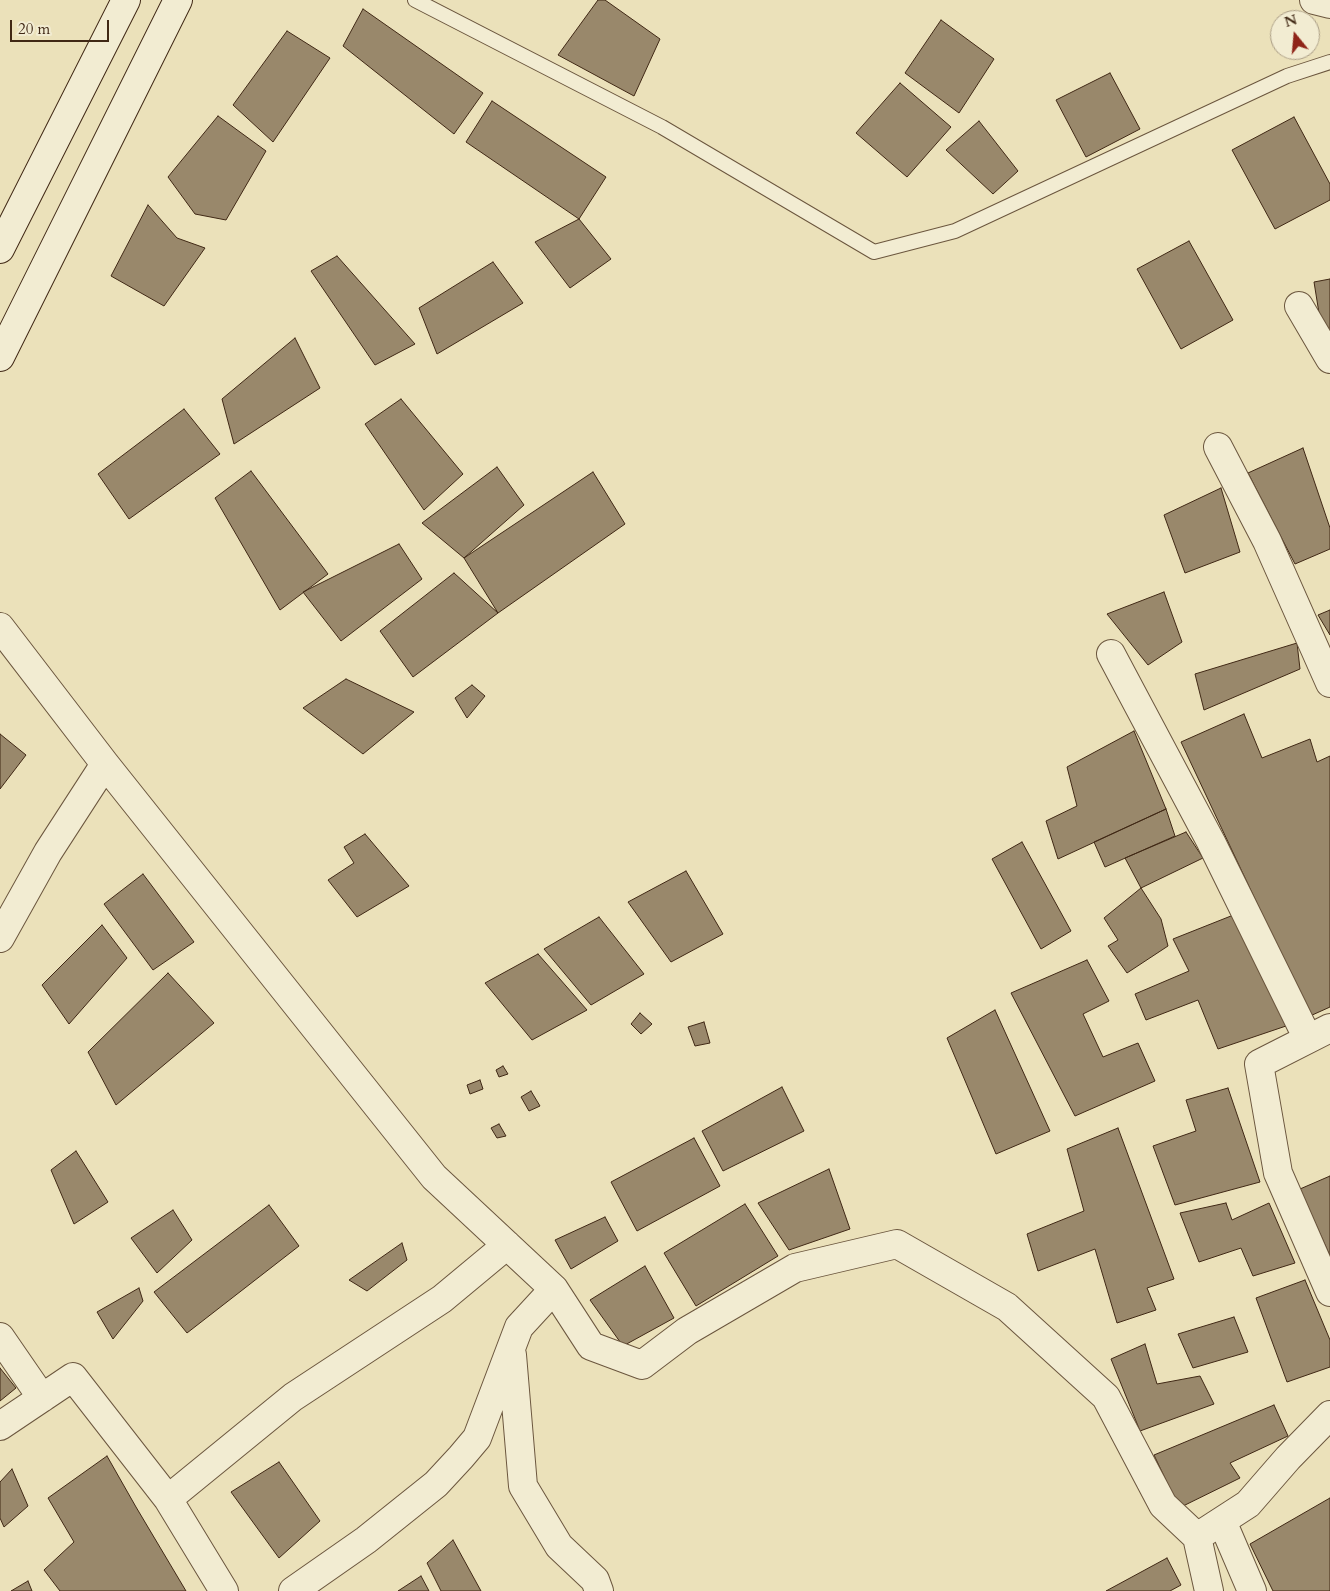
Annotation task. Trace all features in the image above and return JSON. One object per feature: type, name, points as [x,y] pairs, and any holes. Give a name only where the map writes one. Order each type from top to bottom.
[{"type":"street","points":[[0,249],[126,0]]},
{"type":"street","points":[[0,356],[178,0]]},
{"type":"street","points":[[1314,0],[1330,4]]},
{"type":"street","points":[[1299,306],[1330,359]]},
{"type":"street","points":[[1218,448],[1267,541],[1330,683]]},
{"type":"street","points":[[0,627],[105,764],[434,1177],[554,1289],[591,1346],[642,1364],[688,1331],[795,1268],[897,1244],[1007,1306],[1106,1397],[1163,1504],[1197,1537],[1209,1591]]},
{"type":"street","points":[[1111,654],[1211,842],[1319,1033],[1259,1064],[1278,1173],[1330,1292]]},
{"type":"street","points":[[0,938],[48,852],[105,764]]},
{"type":"street","points":[[168,1499],[293,1397],[442,1299],[506,1245]]},
{"type":"street","points":[[293,1591],[366,1540],[436,1484],[462,1457],[477,1438],[519,1327],[554,1289]]},
{"type":"street","points":[[0,1337],[42,1398]]},
{"type":"street","points":[[511,1348],[523,1486],[559,1546],[595,1580],[599,1591]]},
{"type":"street","points":[[0,1426],[73,1377],[168,1499],[224,1591]]},
{"type":"street","points":[[1197,1537],[1248,1504],[1288,1458],[1330,1415]]},
{"type":"street","points":[[1222,1521],[1252,1591]]},
{"type":"lane","points":[[415,0],[662,126],[874,252],[955,231],[1286,76],[1330,62]]},
{"type":"building","points":[[598,0],[605,0],[660,39],[634,96],[558,55]]},
{"type":"building","points":[[363,9],[483,93],[454,134],[343,46]]},
{"type":"building","points":[[941,20],[994,59],[959,113],[905,73]]},
{"type":"building","points":[[287,31],[330,58],[273,142],[233,105]]},
{"type":"building","points":[[1110,73],[1140,129],[1086,157],[1056,100]]},
{"type":"building","points":[[900,83],[951,127],[907,177],[856,133]]},
{"type":"building","points":[[492,101],[606,177],[579,219],[466,142]]},
{"type":"building","points":[[218,116],[266,151],[226,220],[195,214],[168,177]]},
{"type":"building","points":[[1294,117],[1330,184],[1330,200],[1275,229],[1232,150]]},
{"type":"building","points":[[979,121],[1018,171],[993,194],[946,150]]},
{"type":"building","points":[[148,205],[177,238],[205,248],[164,306],[111,276]]},
{"type":"building","points":[[579,219],[611,259],[570,288],[535,242]]},
{"type":"building","points":[[1189,241],[1233,320],[1181,349],[1137,269]]},
{"type":"building","points":[[337,256],[415,344],[375,365],[311,271]]},
{"type":"building","points":[[493,262],[523,303],[437,354],[419,308]]},
{"type":"building","points":[[1330,279],[1330,333],[1323,338],[1314,282]]},
{"type":"building","points":[[295,338],[320,388],[234,444],[222,399]]},
{"type":"building","points":[[401,399],[463,474],[424,510],[365,424]]},
{"type":"building","points":[[184,409],[220,454],[129,519],[98,474]]},
{"type":"building","points":[[1303,448],[1330,528],[1330,549],[1295,564],[1248,473]]},
{"type":"building","points":[[497,467],[524,505],[464,558],[422,523]]},
{"type":"building","points":[[251,471],[328,574],[280,610],[215,498]]},
{"type":"building","points":[[593,472],[625,524],[498,613],[464,558]]},
{"type":"building","points":[[1221,488],[1240,552],[1185,573],[1164,515]]},
{"type":"building","points":[[399,544],[422,579],[341,641],[303,592]]},
{"type":"building","points":[[454,573],[498,613],[413,677],[380,631]]},
{"type":"building","points":[[1164,592],[1182,642],[1148,665],[1107,614]]},
{"type":"building","points":[[1330,610],[1330,635],[1318,615]]},
{"type":"building","points":[[1297,643],[1300,669],[1204,710],[1195,674]]},
{"type":"building","points":[[346,679],[414,712],[363,754],[303,708]]},
{"type":"building","points":[[472,685],[485,696],[467,718],[455,698]]},
{"type":"building","points":[[1244,714],[1262,758],[1310,739],[1317,762],[1330,756],[1330,1007],[1310,1016],[1181,742]]},
{"type":"building","points":[[1134,731],[1166,809],[1058,859],[1046,821],[1077,806],[1067,767]]},
{"type":"building","points":[[0,734],[26,755],[0,789]]},
{"type":"building","points":[[1166,809],[1175,836],[1105,867],[1094,842]]},
{"type":"building","points":[[1186,832],[1203,858],[1141,888],[1125,858]]},
{"type":"building","points":[[365,834],[409,886],[357,917],[328,880],[354,863],[344,847]]},
{"type":"building","points":[[1022,842],[1071,931],[1041,949],[992,859]]},
{"type":"building","points":[[686,871],[723,934],[671,962],[628,902]]},
{"type":"building","points":[[143,874],[194,942],[153,970],[104,904]]},
{"type":"building","points":[[1141,888],[1161,919],[1168,946],[1127,973],[1108,946],[1118,940],[1104,918]]},
{"type":"building","points":[[1236,914],[1286,1026],[1218,1049],[1198,1000],[1146,1020],[1135,994],[1189,971],[1173,939]]},
{"type":"building","points":[[599,917],[644,974],[591,1005],[544,949]]},
{"type":"building","points":[[102,925],[127,958],[69,1024],[42,985]]},
{"type":"building","points":[[538,954],[587,1010],[532,1040],[485,983]]},
{"type":"building","points":[[1087,960],[1109,1001],[1083,1014],[1103,1057],[1138,1043],[1155,1081],[1075,1116],[1011,993]]},
{"type":"building","points":[[168,973],[214,1023],[116,1105],[88,1052]]},
{"type":"building","points":[[995,1010],[1050,1131],[996,1154],[947,1038]]},
{"type":"building","points":[[640,1013],[652,1024],[641,1034],[631,1024]]},
{"type":"building","points":[[704,1022],[710,1043],[695,1046],[688,1027]]},
{"type":"building","points":[[503,1066],[508,1074],[499,1077],[496,1070]]},
{"type":"building","points":[[480,1080],[483,1089],[470,1094],[467,1085]]},
{"type":"building","points":[[782,1087],[804,1131],[723,1171],[702,1131]]},
{"type":"building","points":[[1228,1088],[1260,1182],[1175,1205],[1153,1146],[1196,1131],[1186,1100]]},
{"type":"building","points":[[531,1091],[540,1106],[529,1111],[521,1097]]},
{"type":"building","points":[[499,1124],[506,1136],[497,1138],[491,1128]]},
{"type":"building","points":[[1118,1128],[1174,1279],[1147,1288],[1156,1310],[1117,1323],[1095,1249],[1038,1271],[1027,1234],[1084,1211],[1067,1149]]},
{"type":"building","points":[[694,1138],[720,1186],[637,1231],[611,1182]]},
{"type":"building","points":[[76,1151],[108,1202],[74,1224],[51,1170]]},
{"type":"building","points":[[829,1169],[850,1229],[789,1250],[758,1203]]},
{"type":"building","points":[[1330,1176],[1330,1256],[1300,1189]]},
{"type":"building","points":[[1226,1203],[1232,1220],[1269,1203],[1295,1263],[1253,1276],[1241,1248],[1199,1262],[1180,1213]]},
{"type":"building","points":[[745,1204],[778,1256],[696,1306],[664,1253]]},
{"type":"building","points":[[269,1205],[299,1246],[187,1333],[154,1292]]},
{"type":"building","points":[[173,1210],[192,1240],[157,1273],[131,1238]]},
{"type":"building","points":[[605,1217],[618,1241],[571,1269],[555,1240]]},
{"type":"building","points":[[402,1243],[407,1260],[367,1291],[349,1280]]},
{"type":"building","points":[[645,1266],[674,1318],[623,1346],[590,1300]]},
{"type":"building","points":[[1305,1280],[1330,1340],[1330,1367],[1287,1382],[1256,1298]]},
{"type":"building","points":[[139,1288],[143,1301],[113,1339],[97,1312]]},
{"type":"building","points":[[1234,1317],[1248,1352],[1193,1368],[1178,1334]]},
{"type":"building","points":[[1145,1344],[1157,1384],[1200,1376],[1214,1404],[1140,1431],[1111,1359]]},
{"type":"building","points":[[0,1368],[16,1388],[0,1401]]},
{"type":"building","points":[[1274,1405],[1288,1436],[1230,1463],[1240,1478],[1179,1508],[1154,1455]]},
{"type":"building","points":[[107,1456],[186,1591],[60,1591],[44,1570],[74,1542],[48,1498]]},
{"type":"building","points":[[279,1462],[320,1521],[279,1558],[231,1492]]},
{"type":"building","points":[[12,1469],[28,1506],[4,1527],[0,1518],[0,1482]]},
{"type":"building","points":[[1330,1498],[1330,1591],[1273,1591],[1250,1544]]},
{"type":"building","points":[[453,1540],[481,1591],[441,1591],[427,1563]]},
{"type":"building","points":[[1167,1558],[1181,1585],[1170,1591],[1106,1591]]},
{"type":"building","points":[[421,1576],[429,1591],[398,1591]]},
{"type":"building","points":[[28,1581],[32,1591],[11,1591]]}]
